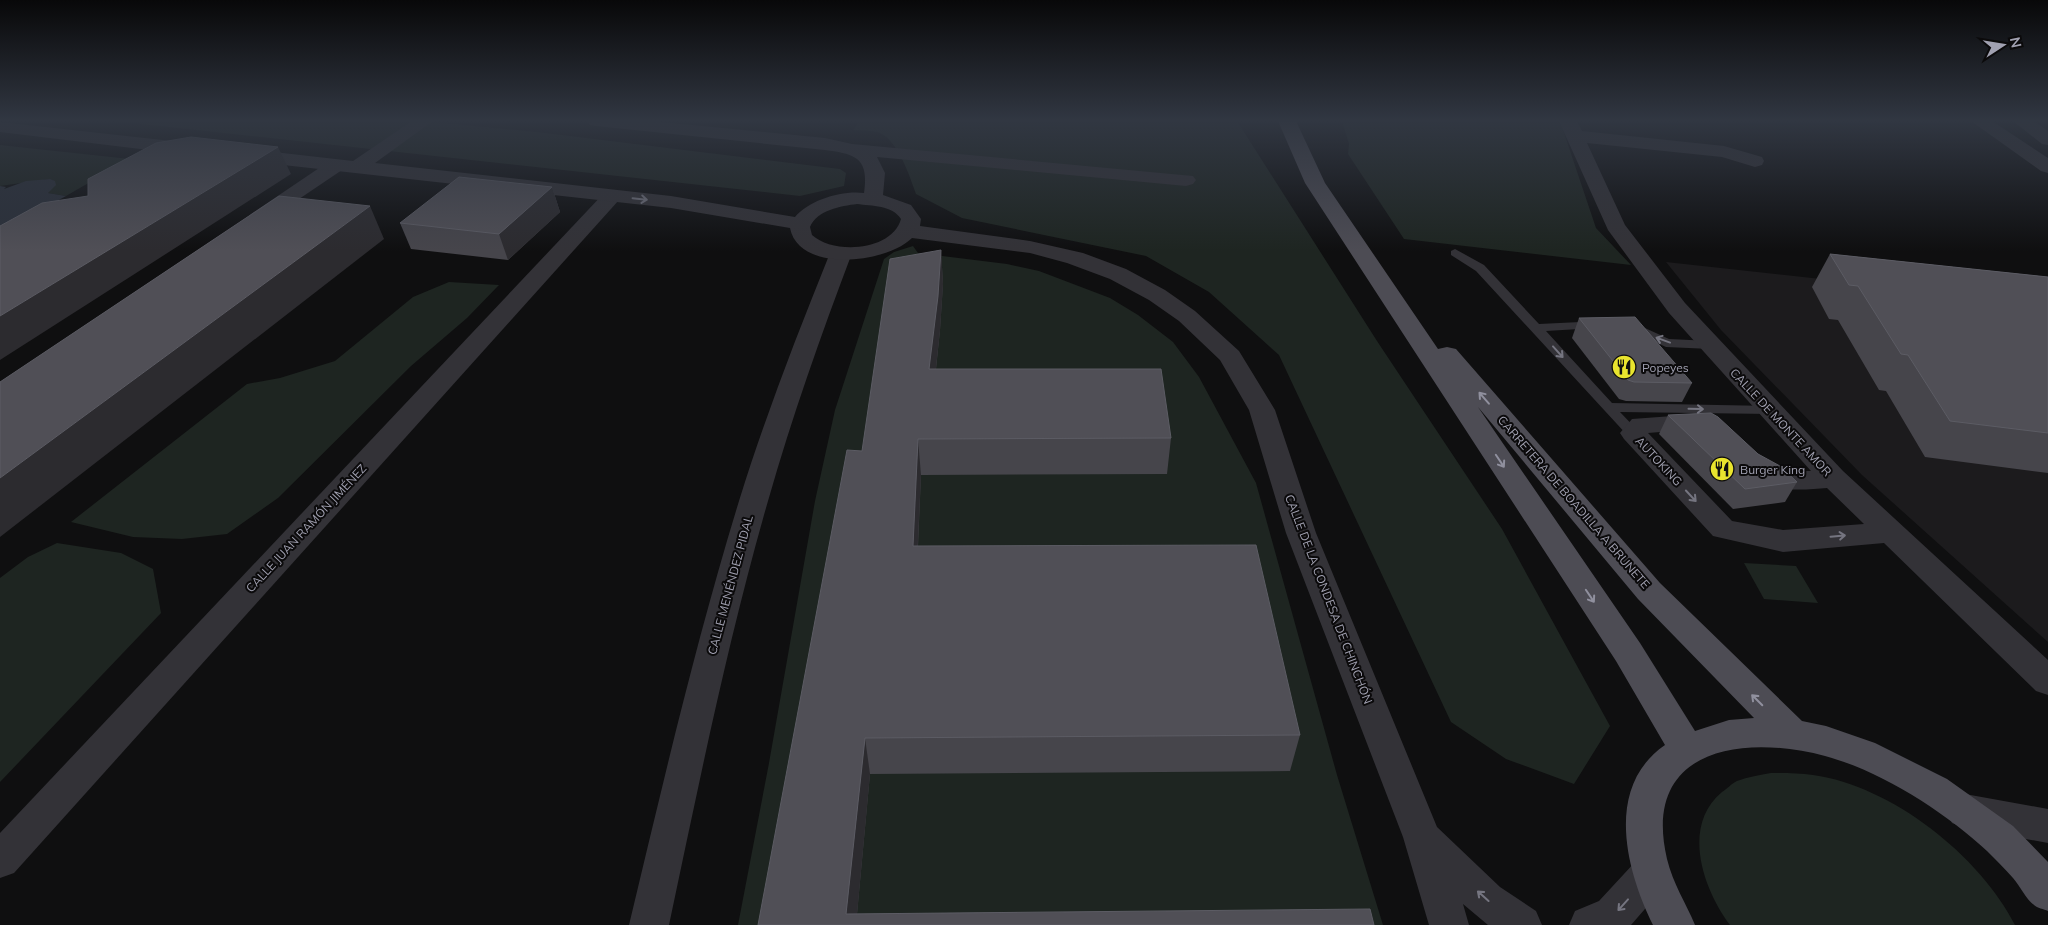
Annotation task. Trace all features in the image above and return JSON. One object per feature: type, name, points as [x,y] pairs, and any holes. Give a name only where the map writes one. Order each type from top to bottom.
[{"type":"main road","name":"CARRETERA DE BOADILLA A BRUNETE","points":[[1307,164],[1315,182],[1628,652],[1686,748]]},
{"type":"main road","name":"CARRETERA DE BOADILLA A BRUNETE","points":[[1367,260],[1649,591],[1792,734]]},
{"type":"main road","points":[[1675,925],[1667,913],[1650,874],[1643,833],[1647,798],[1662,770],[1686,748],[1734,734],[1792,734],[1848,749],[1907,774],[1965,810],[2007,845],[2048,892]]},
{"type":"street","points":[[322,164],[671,202],[801,224]]},
{"type":"street","points":[[346,167],[349,164]]},
{"type":"street","points":[[240,230],[351,164]]},
{"type":"street","points":[[872,164],[876,171],[872,199]]},
{"type":"street","points":[[1016,164],[1186,180]]},
{"type":"street","name":"CALLE DE MONTE AMOR","points":[[1587,164],[1614,226],[1677,308],[1833,478],[2048,681]]},
{"type":"street","name":"CALLE JUAN RAMÓN JIMÉNEZ","points":[[0,860],[612,196]]},
{"type":"street","points":[[857,198],[872,199],[888,202],[905,210],[912,222],[909,232],[902,239],[875,251],[841,253],[813,246],[804,239],[800,232],[801,224],[811,213],[828,204],[857,198]]},
{"type":"street","name":"CALLE DE LA CONDESA DE CHINCHÓN","points":[[909,232],[1030,247],[1075,258],[1118,274],[1157,295],[1187,316],[1230,356],[1262,410],[1301,533],[1422,837],[1449,925]]},
{"type":"street","name":"CALLE MENÉNDEZ PIDAL","points":[[649,925],[701,695],[751,504],[798,366],[841,253]]},
{"type":"street","name":"AUTOKING","points":[[1833,478],[1798,481],[1776,479],[1756,466],[1706,422],[1640,425],[1633,433],[1723,529],[1783,541],[1891,532]]},
{"type":"street","points":[[1965,810],[2048,826]]},
{"type":"street","name":"CALLE DE LA CONDESA DE CHINCHÓN","points":[[1422,837],[1486,900],[1522,925]]},
{"type":"street","points":[[1589,925],[1613,916],[1650,874]]},
{"type":"lane","points":[[1455,253],[1480,268],[1633,433]]},
{"type":"lane","points":[[1536,328],[1588,324],[1606,325]]},
{"type":"lane","points":[[1625,326],[1634,327],[1666,343],[1711,345]]},
{"type":"lane","points":[[1608,407],[1771,410]]},
{"type":"shaded area","points":[[0,164],[121,164],[66,196],[47,193],[50,179],[0,186]]},
{"type":"shaded area","points":[[509,164],[800,164],[840,169],[846,173],[844,186],[800,196]]},
{"type":"shaded area","points":[[904,164],[1264,164],[1377,341],[1502,529],[1610,726],[1574,784],[1506,759],[1451,722],[1279,355],[1209,292],[1146,256],[962,218],[916,194]]},
{"type":"shaded area","points":[[1355,164],[1575,164],[1596,228],[1631,265],[1404,239]]},
{"type":"shaded area","points":[[50,179],[55,181],[56,185],[48,193],[66,196],[8,228],[0,227],[0,186],[6,187],[4,189],[26,181]]},
{"type":"shaded area","points":[[913,246],[918,253],[1007,264],[1039,271],[1110,298],[1138,315],[1173,342],[1199,377],[1256,483],[1337,775],[1383,925],[738,925],[769,763],[815,501],[835,410],[884,259],[894,252]]},
{"type":"shaded area","points":[[1666,262],[2048,304],[2048,642],[1862,475],[1721,330]]},
{"type":"shaded area","points":[[449,282],[499,285],[467,318],[411,366],[278,498],[227,534],[182,539],[133,537],[71,522],[247,384],[280,378],[335,361],[413,297]]},
{"type":"shaded area","points":[[57,543],[121,553],[153,569],[161,613],[0,782],[0,578],[28,557]]},
{"type":"shaded area","points":[[1744,563],[1796,566],[1818,603],[1764,599]]},
{"type":"shaded area","points":[[1771,773],[1808,774],[1843,782],[1873,793],[1902,809],[1930,828],[1957,850],[2000,899],[2015,925],[1730,925],[1712,894],[1700,858],[1699,840],[1702,822],[1709,806],[1733,783],[1745,778]]},
{"type":"building","points":[[116,164],[250,164],[0,316],[0,226],[42,203],[88,196],[88,179]]},
{"type":"building","points":[[459,177],[552,187],[499,234],[400,223]]},
{"type":"building","points":[[279,196],[370,206],[0,478],[0,382]]},
{"type":"building","points":[[941,250],[938,296],[929,369],[1161,369],[1171,438],[918,439],[913,546],[1256,545],[1300,735],[865,738],[846,914],[1370,909],[1374,925],[758,925],[847,450],[862,451],[890,259]]},
{"type":"building","points":[[1830,254],[2048,277],[2048,433],[1950,421],[1908,355],[1901,354],[1858,286],[1849,285]]},
{"type":"building","points":[[1635,317],[1692,383],[1634,382],[1628,380],[1579,318]]},
{"type":"building","points":[[1711,413],[1718,417],[1758,454],[1780,466],[1797,482],[1745,489],[1668,415]]},
{"type":"place","name":"Popeyes","points":[[1624,367]]},
{"type":"place","name":"Burger King","points":[[1722,469]]}]
